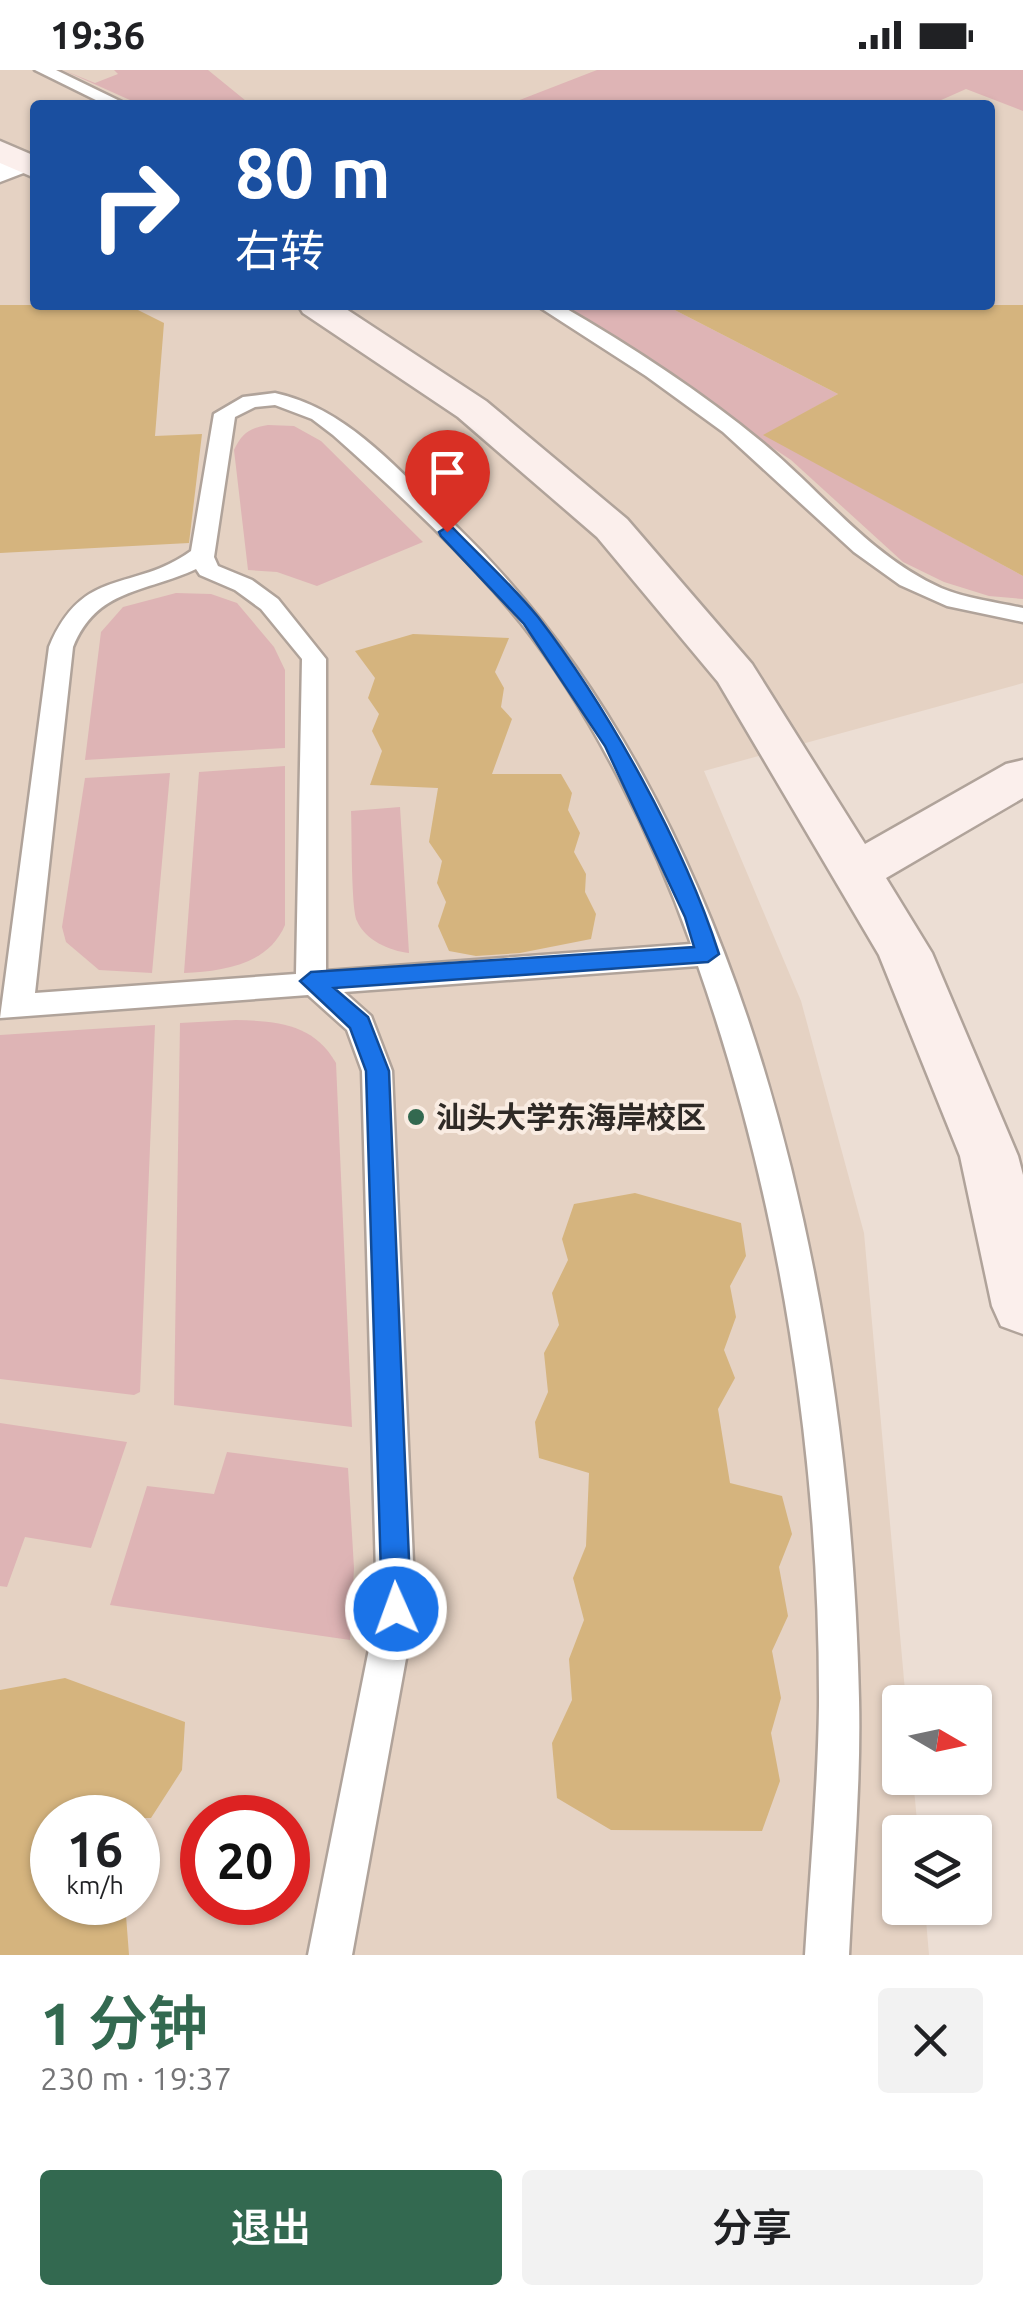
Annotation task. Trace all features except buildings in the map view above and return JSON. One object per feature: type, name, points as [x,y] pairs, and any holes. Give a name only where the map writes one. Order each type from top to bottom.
[{"type":"main road","points":[[324,310],[472,409],[612,528],[736,674],[905,953],[989,1156],[1023,1306]]},
{"type":"main road","points":[[856,872],[1023,776]]},
{"type":"lane","points":[[43,70],[109,100]]},
{"type":"lane","points":[[554,310],[700,404],[757,449],[890,570],[932,593],[1023,614]]},
{"type":"lane","points":[[330,1955],[396,1609],[377,1071],[360,1024],[311,981],[314,660],[292,626],[248,584],[208,570],[203,553],[226,414],[246,400],[304,404],[335,424],[447,532],[530,620],[614,745],[696,917],[758,1104],[800,1285],[828,1502],[839,1672],[827,1955]]},
{"type":"lane","points":[[203,553],[187,568],[112,592],[94,602],[75,618],[61,647],[9,1006],[708,954]]},
{"type":"shaded area","name":"汕头大学东海岸校区","points":[[0,70],[1023,70],[1023,683],[704,771],[801,1001],[864,1233],[904,1685],[882,1685],[882,1795],[915,1795],[916,1815],[882,1815],[882,1925],[926,1925],[929,1955],[0,1955]]},
{"type":"shaded area","points":[[63,70],[95,83],[118,74],[114,70],[208,70],[245,100],[130,100]]},
{"type":"shaded area","points":[[597,70],[1023,70],[1023,111],[966,89],[941,100],[520,100]]},
{"type":"shaded area","points":[[566,310],[675,310],[838,394],[765,435],[1023,576],[1023,599],[989,596],[944,582],[903,562],[791,460]]},
{"type":"shaded area","points":[[268,425],[294,426],[321,441],[423,542],[317,586],[277,572],[248,570],[234,450],[247,432]]},
{"type":"shaded area","points":[[176,593],[211,594],[237,603],[274,647],[285,670],[285,748],[85,760],[101,632],[123,607]]},
{"type":"shaded area","points":[[285,766],[285,925],[268,949],[256,957],[229,967],[184,973],[199,772]]},
{"type":"shaded area","points":[[170,773],[152,973],[99,970],[66,942],[62,927],[85,778]]},
{"type":"shaded area","points":[[400,807],[409,953],[386,947],[366,934],[357,921],[354,901],[351,811]]},
{"type":"shaded area","points":[[236,1020],[294,1027],[317,1040],[336,1063],[352,1427],[174,1405],[180,1023]]},
{"type":"shaded area","points":[[155,1025],[140,1392],[134,1395],[0,1379],[0,1035]]},
{"type":"shaded area","points":[[0,1423],[127,1442],[91,1548],[25,1537],[7,1587],[0,1586]]},
{"type":"shaded area","points":[[227,1452],[348,1468],[354,1568],[350,1640],[110,1605],[147,1486],[214,1494]]},
{"type":"place","name":"汕头大学东海岸校区","points":[[416,1117]]},
{"type":"route","points":[[396,1609],[377,1071],[360,1024],[311,981],[708,954],[696,917],[614,745],[530,620],[447,532]]}]
